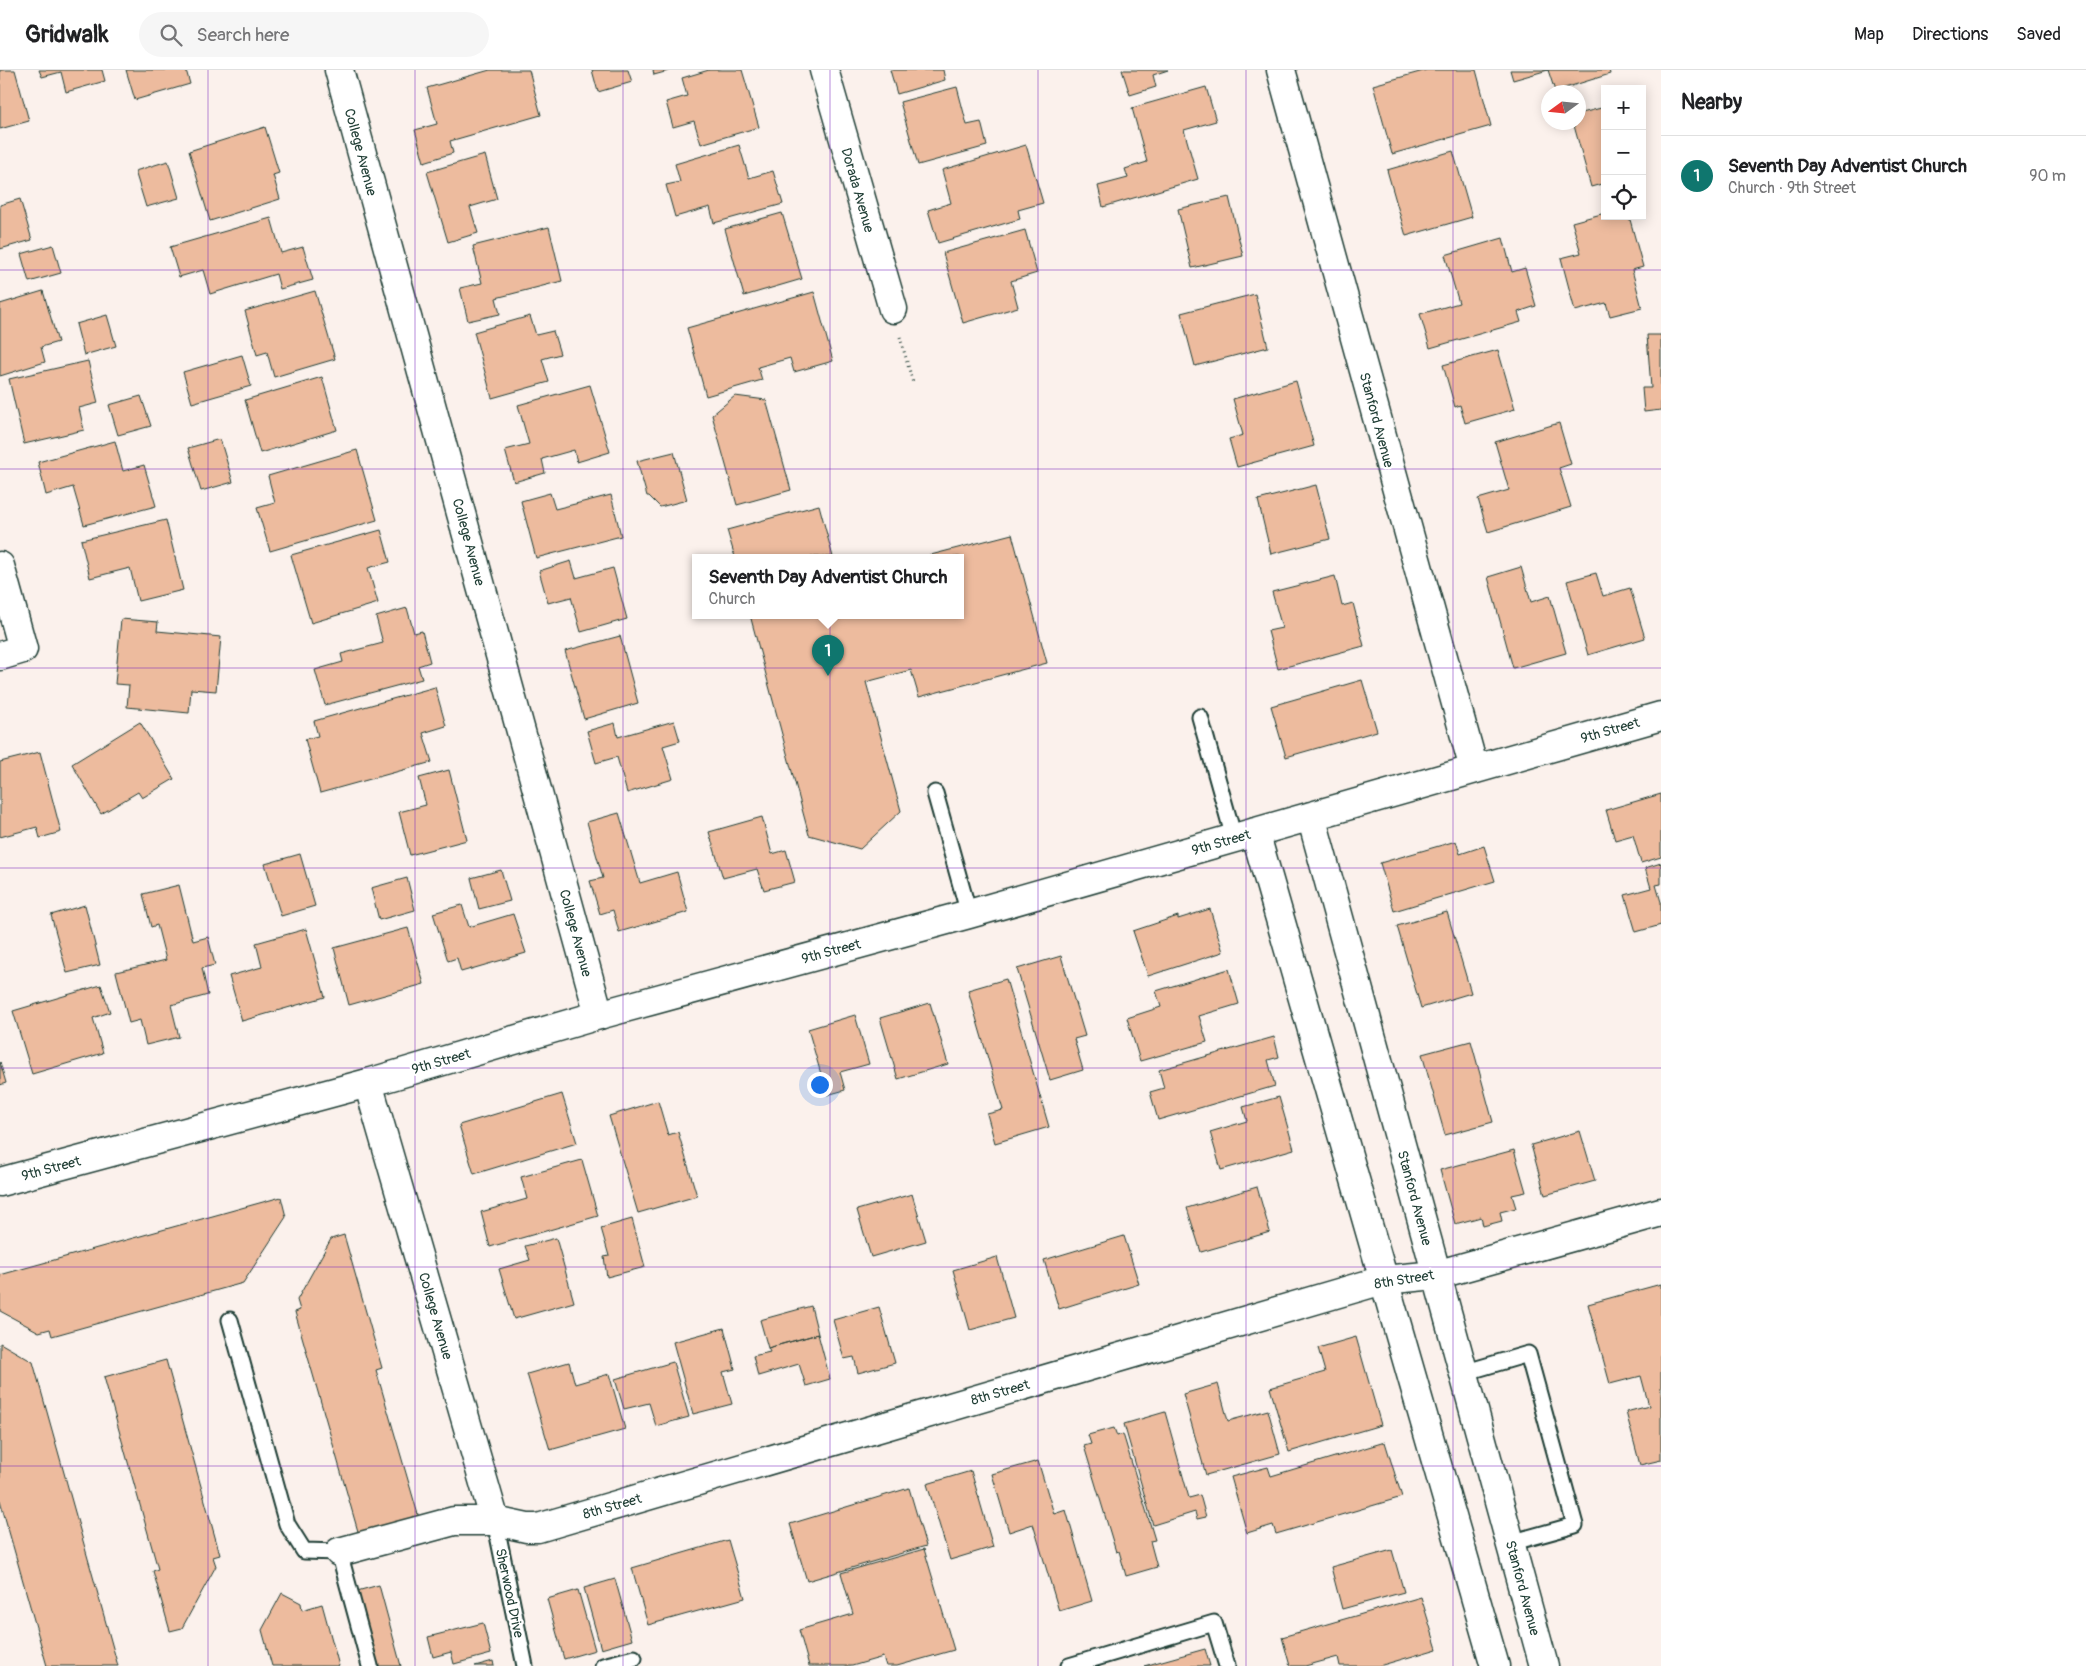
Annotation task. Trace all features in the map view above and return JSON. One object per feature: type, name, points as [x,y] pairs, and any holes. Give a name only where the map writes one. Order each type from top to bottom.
[{"type":"street","name":"College Avenue","points":[[338,70],[599,1015]]},
{"type":"street","name":"Dorada Avenue","points":[[824,70],[893,309]]},
{"type":"street","name":"Stanford Avenue","points":[[1281,70],[1474,770]]},
{"type":"street","points":[[0,566],[12,653]]},
{"type":"street","name":"9th Street","points":[[0,1182],[368,1083],[599,1015],[969,914],[1661,716]]},
{"type":"street","name":"Stanford Avenue","points":[[1311,816],[1544,1666]]},
{"type":"street","points":[[1245,835],[1382,1280],[1495,1666]]},
{"type":"street","name":"College Avenue","points":[[368,1083],[495,1520]]},
{"type":"street","name":"8th Street","points":[[339,1552],[454,1521],[495,1520],[527,1528],[538,1528],[1382,1280],[1436,1275],[1661,1212]]},
{"type":"lane","points":[[1200,718],[1245,835]]},
{"type":"lane","points":[[936,792],[969,914]]},
{"type":"lane","points":[[230,1320],[287,1524],[304,1551],[339,1552],[370,1666]]},
{"type":"lane","points":[[1463,1373],[1528,1354],[1576,1525],[1510,1543]]},
{"type":"lane","name":"Sherwood Drive","points":[[495,1520],[525,1666]]},
{"type":"lane","points":[[1069,1666],[1214,1623],[1227,1666]]},
{"type":"lane","points":[[603,1666],[634,1658]]},
{"type":"path","points":[[893,309],[912,383]]},
{"type":"building","points":[[0,70],[15,70],[29,121],[0,129]]},
{"type":"building","points":[[39,70],[102,70],[105,81],[66,92],[61,72],[42,77]]},
{"type":"building","points":[[126,70],[186,70],[190,84],[135,100]]},
{"type":"building","points":[[490,70],[529,70],[541,115],[450,141],[453,153],[424,162],[415,130],[437,124],[427,88]]},
{"type":"building","points":[[592,70],[628,70],[632,82],[598,92]]},
{"type":"building","points":[[653,70],[672,70],[654,75]]},
{"type":"building","points":[[709,70],[742,70],[759,127],[701,144],[694,121],[673,127],[666,102],[687,96],[682,78]]},
{"type":"building","points":[[890,70],[943,70],[945,80],[897,94]]},
{"type":"building","points":[[1122,70],[1168,70],[1153,75],[1156,87],[1130,95]]},
{"type":"building","points":[[1427,70],[1476,70],[1491,126],[1392,154],[1373,85]]},
{"type":"building","points":[[1510,70],[1548,70],[1513,80]]},
{"type":"building","points":[[1548,70],[1609,70],[1610,74],[1574,85],[1553,85]]},
{"type":"building","points":[[957,87],[967,125],[981,122],[987,146],[918,165],[900,102]]},
{"type":"building","points":[[1206,87],[1216,121],[1184,130],[1198,179],[1103,207],[1098,186],[1128,178],[1125,169],[1147,162],[1132,108]]},
{"type":"building","points":[[1601,108],[1601,184],[1591,187],[1575,130],[1586,130],[1586,112]]},
{"type":"building","points":[[265,127],[279,173],[273,175],[280,199],[210,221],[189,151]]},
{"type":"building","points":[[739,145],[749,178],[773,171],[783,204],[714,223],[710,207],[675,217],[666,185],[680,182],[675,164]]},
{"type":"building","points":[[1026,145],[1043,203],[1018,210],[1020,219],[938,243],[928,210],[951,203],[942,170]]},
{"type":"building","points":[[1453,151],[1472,217],[1406,236],[1387,170]]},
{"type":"building","points":[[485,155],[497,199],[470,207],[478,233],[448,242],[427,172]]},
{"type":"building","points":[[168,161],[179,198],[146,207],[135,171]]},
{"type":"building","points":[[1229,197],[1243,256],[1192,268],[1178,209]]},
{"type":"building","points":[[20,199],[32,240],[0,249],[0,205]]},
{"type":"building","points":[[782,213],[802,279],[744,296],[725,229]]},
{"type":"building","points":[[1601,214],[1601,220],[1630,220],[1643,267],[1632,270],[1642,308],[1610,316],[1606,303],[1575,311],[1561,258],[1581,253],[1572,222]]},
{"type":"building","points":[[271,218],[281,253],[303,247],[313,280],[280,289],[276,274],[210,294],[203,270],[179,277],[170,247]]},
{"type":"building","points":[[549,227],[562,281],[496,298],[500,314],[468,321],[460,288],[482,283],[473,246]]},
{"type":"building","points":[[1025,230],[1037,273],[1011,281],[1018,307],[963,323],[943,253]]},
{"type":"building","points":[[1503,238],[1512,272],[1525,268],[1536,306],[1518,312],[1521,322],[1430,348],[1420,314],[1459,303],[1445,255]]},
{"type":"building","points":[[53,245],[61,273],[29,282],[21,254]]},
{"type":"building","points":[[43,291],[58,342],[41,347],[45,362],[0,376],[0,304]]},
{"type":"building","points":[[315,291],[335,359],[274,377],[267,352],[257,355],[245,311]]},
{"type":"building","points":[[814,292],[833,361],[794,372],[790,358],[758,367],[762,380],[706,396],[687,328]]},
{"type":"building","points":[[1255,294],[1268,347],[1195,366],[1181,313]]},
{"type":"building","points":[[107,315],[116,346],[84,355],[76,324]]},
{"type":"building","points":[[530,316],[536,335],[553,331],[560,354],[542,359],[549,382],[492,398],[474,332]]},
{"type":"building","points":[[1647,335],[1661,335],[1661,410],[1644,412],[1642,388],[1651,388]]},
{"type":"building","points":[[1498,350],[1515,409],[1465,423],[1460,405],[1455,407],[1443,365]]},
{"type":"building","points":[[242,355],[251,386],[192,403],[183,372]]},
{"type":"building","points":[[88,361],[98,403],[79,408],[84,430],[24,444],[9,379]]},
{"type":"building","points":[[322,377],[337,430],[260,453],[245,400]]},
{"type":"building","points":[[1296,381],[1314,446],[1237,467],[1229,439],[1243,435],[1233,399]]},
{"type":"building","points":[[590,385],[610,452],[577,462],[574,450],[542,459],[545,473],[514,482],[505,450],[529,444],[518,405]]},
{"type":"building","points":[[141,396],[151,426],[118,435],[109,405]]},
{"type":"building","points":[[735,396],[766,400],[791,490],[737,505],[712,415]]},
{"type":"building","points":[[1559,423],[1571,464],[1559,468],[1571,507],[1488,532],[1478,499],[1509,490],[1495,442]]},
{"type":"building","points":[[220,439],[233,482],[201,491],[188,448]]},
{"type":"building","points":[[115,441],[123,471],[144,465],[156,506],[84,525],[73,487],[46,495],[38,462]]},
{"type":"building","points":[[357,450],[377,520],[270,551],[257,508],[275,503],[268,476]]},
{"type":"building","points":[[674,452],[687,500],[660,507],[647,496],[637,461]]},
{"type":"building","points":[[1316,485],[1330,539],[1271,554],[1258,500]]},
{"type":"building","points":[[550,493],[555,509],[611,495],[621,536],[536,558],[521,501]]},
{"type":"building","points":[[819,505],[832,554],[734,554],[727,530]]},
{"type":"building","points":[[166,520],[183,590],[138,601],[130,568],[90,578],[81,540]]},
{"type":"building","points":[[381,530],[390,562],[368,568],[378,603],[311,623],[291,555]]},
{"type":"building","points":[[1012,534],[1047,663],[919,697],[911,670],[866,682],[901,811],[860,849],[809,835],[751,619],[964,619],[964,554],[935,554]]},
{"type":"building","points":[[571,561],[576,578],[613,568],[627,619],[581,632],[571,597],[548,603],[539,571]]},
{"type":"building","points":[[1521,567],[1531,602],[1550,596],[1566,653],[1513,668],[1488,577]]},
{"type":"building","points":[[1596,573],[1603,596],[1630,588],[1645,638],[1588,655],[1567,581]]},
{"type":"building","points":[[1335,576],[1342,606],[1353,603],[1364,646],[1278,669],[1268,631],[1282,628],[1272,592]]},
{"type":"building","points":[[407,608],[414,633],[422,631],[430,662],[418,666],[422,679],[325,705],[315,670],[343,662],[341,654],[383,643],[376,617]]},
{"type":"building","points":[[121,619],[158,622],[157,631],[221,637],[216,691],[191,689],[189,713],[127,707],[129,685],[115,684]]},
{"type":"building","points":[[620,636],[638,703],[584,719],[565,651]]},
{"type":"building","points":[[1362,680],[1377,731],[1286,757],[1271,706]]},
{"type":"building","points":[[435,687],[446,726],[423,733],[432,762],[320,793],[305,739],[318,736],[314,721]]},
{"type":"building","points":[[674,721],[680,741],[663,746],[673,779],[627,793],[617,757],[596,763],[587,731],[615,723],[618,737]]},
{"type":"building","points":[[140,722],[174,779],[142,798],[138,792],[101,814],[72,764]]},
{"type":"building","points":[[40,752],[61,832],[40,838],[37,827],[0,837],[0,762]]},
{"type":"building","points":[[449,770],[467,840],[410,855],[399,812],[426,805],[419,778]]},
{"type":"building","points":[[1661,794],[1661,857],[1641,863],[1633,835],[1615,840],[1606,810]]},
{"type":"building","points":[[619,813],[640,883],[677,872],[688,912],[619,932],[613,910],[600,914],[590,881],[603,878],[587,822]]},
{"type":"building","points":[[762,817],[772,854],[786,850],[795,882],[764,890],[757,869],[723,878],[709,832]]},
{"type":"building","points":[[1456,841],[1460,854],[1484,846],[1495,881],[1394,911],[1380,863]]},
{"type":"building","points":[[300,854],[315,906],[281,916],[265,864]]},
{"type":"building","points":[[1661,863],[1661,884],[1656,885],[1661,902],[1661,925],[1636,932],[1625,895],[1651,888],[1645,868]]},
{"type":"building","points":[[501,870],[510,901],[479,909],[471,878]]},
{"type":"building","points":[[407,878],[415,910],[379,920],[371,888]]},
{"type":"building","points":[[179,885],[193,941],[208,937],[215,965],[202,968],[208,995],[171,1005],[179,1037],[146,1045],[140,1020],[129,1023],[116,972],[166,960],[157,925],[151,927],[143,894]]},
{"type":"building","points":[[85,905],[100,965],[67,973],[51,915]]},
{"type":"building","points":[[462,905],[469,927],[513,914],[526,953],[461,972],[457,958],[448,961],[433,913]]},
{"type":"building","points":[[1210,909],[1223,952],[1148,976],[1133,931],[1178,916],[1178,919]]},
{"type":"building","points":[[1447,912],[1471,993],[1421,1008],[1397,926]]},
{"type":"building","points":[[408,928],[424,984],[349,1005],[334,948]]},
{"type":"building","points":[[306,929],[325,997],[242,1021],[229,976],[262,967],[256,943]]},
{"type":"building","points":[[1061,956],[1085,1036],[1074,1039],[1083,1070],[1050,1080],[1017,969]]},
{"type":"building","points":[[1229,969],[1239,1004],[1199,1016],[1207,1042],[1140,1061],[1127,1018],[1161,1007],[1156,991]]},
{"type":"building","points":[[1006,979],[1049,1127],[995,1143],[987,1114],[1003,1110],[968,990]]},
{"type":"building","points":[[101,985],[110,1012],[93,1018],[103,1053],[32,1074],[13,1011]]},
{"type":"building","points":[[930,1003],[948,1064],[898,1079],[880,1018]]},
{"type":"building","points":[[855,1015],[869,1064],[840,1072],[845,1090],[827,1095],[808,1029]]},
{"type":"building","points":[[1274,1037],[1279,1057],[1268,1060],[1275,1086],[1158,1120],[1150,1092],[1164,1088],[1159,1070]]},
{"type":"building","points":[[1471,1041],[1493,1122],[1445,1135],[1422,1054]]},
{"type":"building","points":[[0,1062],[6,1083],[0,1085]]},
{"type":"building","points":[[562,1094],[577,1143],[474,1174],[459,1125]]},
{"type":"building","points":[[1279,1097],[1294,1149],[1221,1170],[1210,1132],[1247,1121],[1243,1107]]},
{"type":"building","points":[[658,1101],[668,1135],[678,1132],[697,1196],[638,1213],[609,1116]]},
{"type":"building","points":[[1580,1131],[1595,1181],[1545,1195],[1531,1145]]},
{"type":"building","points":[[1514,1150],[1526,1192],[1512,1195],[1516,1208],[1500,1212],[1502,1221],[1483,1226],[1481,1217],[1455,1224],[1440,1170]]},
{"type":"building","points":[[582,1160],[598,1216],[490,1247],[481,1212],[527,1199],[521,1177]]},
{"type":"building","points":[[1257,1187],[1270,1232],[1201,1252],[1187,1208]]},
{"type":"building","points":[[912,1194],[926,1241],[871,1257],[857,1210]]},
{"type":"building","points":[[281,1197],[286,1217],[243,1283],[52,1336],[50,1329],[39,1332],[0,1311],[0,1275]]},
{"type":"building","points":[[632,1219],[645,1267],[607,1277],[604,1257],[609,1256],[601,1228]]},
{"type":"building","points":[[344,1235],[382,1368],[376,1370],[419,1518],[359,1535],[295,1312],[300,1310],[297,1300],[331,1239]]},
{"type":"building","points":[[1124,1236],[1139,1284],[1059,1309],[1044,1260]]},
{"type":"building","points":[[556,1238],[574,1302],[514,1319],[499,1269],[530,1260],[525,1246]]},
{"type":"building","points":[[997,1257],[1014,1318],[970,1330],[953,1270]]},
{"type":"building","points":[[1661,1284],[1661,1460],[1640,1465],[1626,1412],[1649,1406],[1641,1376],[1610,1384],[1588,1304]]},
{"type":"building","points":[[811,1306],[818,1334],[768,1348],[760,1320]]},
{"type":"building","points":[[879,1307],[895,1363],[858,1373],[854,1357],[844,1359],[833,1320]]},
{"type":"building","points":[[724,1328],[735,1369],[723,1372],[732,1404],[693,1414],[673,1342]]},
{"type":"building","points":[[818,1334],[830,1379],[806,1386],[799,1364],[758,1376],[753,1356],[770,1352],[768,1348]]},
{"type":"building","points":[[1356,1337],[1381,1425],[1289,1452],[1270,1388],[1325,1372],[1318,1348]]},
{"type":"building","points":[[0,1343],[33,1362],[118,1666],[47,1666],[0,1500]]},
{"type":"building","points":[[166,1360],[220,1555],[213,1557],[216,1566],[182,1628],[170,1631],[153,1571],[158,1569],[104,1377]]},
{"type":"building","points":[[569,1362],[575,1384],[609,1374],[625,1429],[550,1450],[527,1374]]},
{"type":"building","points":[[673,1362],[689,1417],[656,1426],[649,1403],[624,1409],[615,1379]]},
{"type":"building","points":[[1218,1384],[1228,1421],[1268,1410],[1280,1454],[1206,1475],[1183,1394]]},
{"type":"building","points":[[1165,1412],[1189,1498],[1200,1495],[1206,1517],[1197,1519],[1195,1512],[1153,1525],[1124,1424]]},
{"type":"building","points":[[1114,1428],[1117,1436],[1123,1434],[1155,1540],[1150,1541],[1157,1567],[1126,1576],[1119,1551],[1116,1552],[1084,1446],[1091,1444],[1088,1435]]},
{"type":"building","points":[[1385,1442],[1402,1497],[1276,1534],[1273,1525],[1247,1533],[1231,1477],[1268,1467],[1271,1476]]},
{"type":"building","points":[[1038,1461],[1054,1514],[1066,1510],[1092,1601],[1059,1611],[1033,1524],[1009,1532],[992,1474]]},
{"type":"building","points":[[971,1471],[993,1547],[950,1560],[927,1484]]},
{"type":"building","points":[[909,1488],[926,1546],[807,1581],[790,1524]]},
{"type":"building","points":[[728,1540],[745,1598],[648,1625],[632,1568]]},
{"type":"building","points":[[924,1549],[954,1650],[897,1666],[886,1666],[883,1657],[852,1666],[809,1666],[799,1630],[853,1614],[841,1573]]},
{"type":"building","points":[[1392,1550],[1404,1592],[1342,1609],[1331,1567]]},
{"type":"building","points":[[615,1579],[632,1640],[601,1649],[584,1588]]},
{"type":"building","points":[[379,1585],[401,1666],[377,1666],[357,1591]]},
{"type":"building","points":[[578,1590],[595,1650],[564,1659],[547,1599]]},
{"type":"building","points":[[282,1593],[301,1603],[302,1610],[322,1604],[339,1666],[272,1666],[262,1630]]},
{"type":"building","points":[[1421,1597],[1437,1649],[1379,1666],[1340,1666],[1338,1657],[1305,1666],[1290,1666],[1282,1637]]},
{"type":"building","points":[[483,1623],[491,1654],[454,1664],[451,1652],[433,1657],[428,1637]]},
{"type":"building","points":[[1205,1649],[1210,1666],[1144,1666]]},
{"type":"building","points":[[493,1661],[494,1666],[475,1666]]},
{"type":"place","name":"Seventh Day Adventist Church","points":[[828,676]]}]
